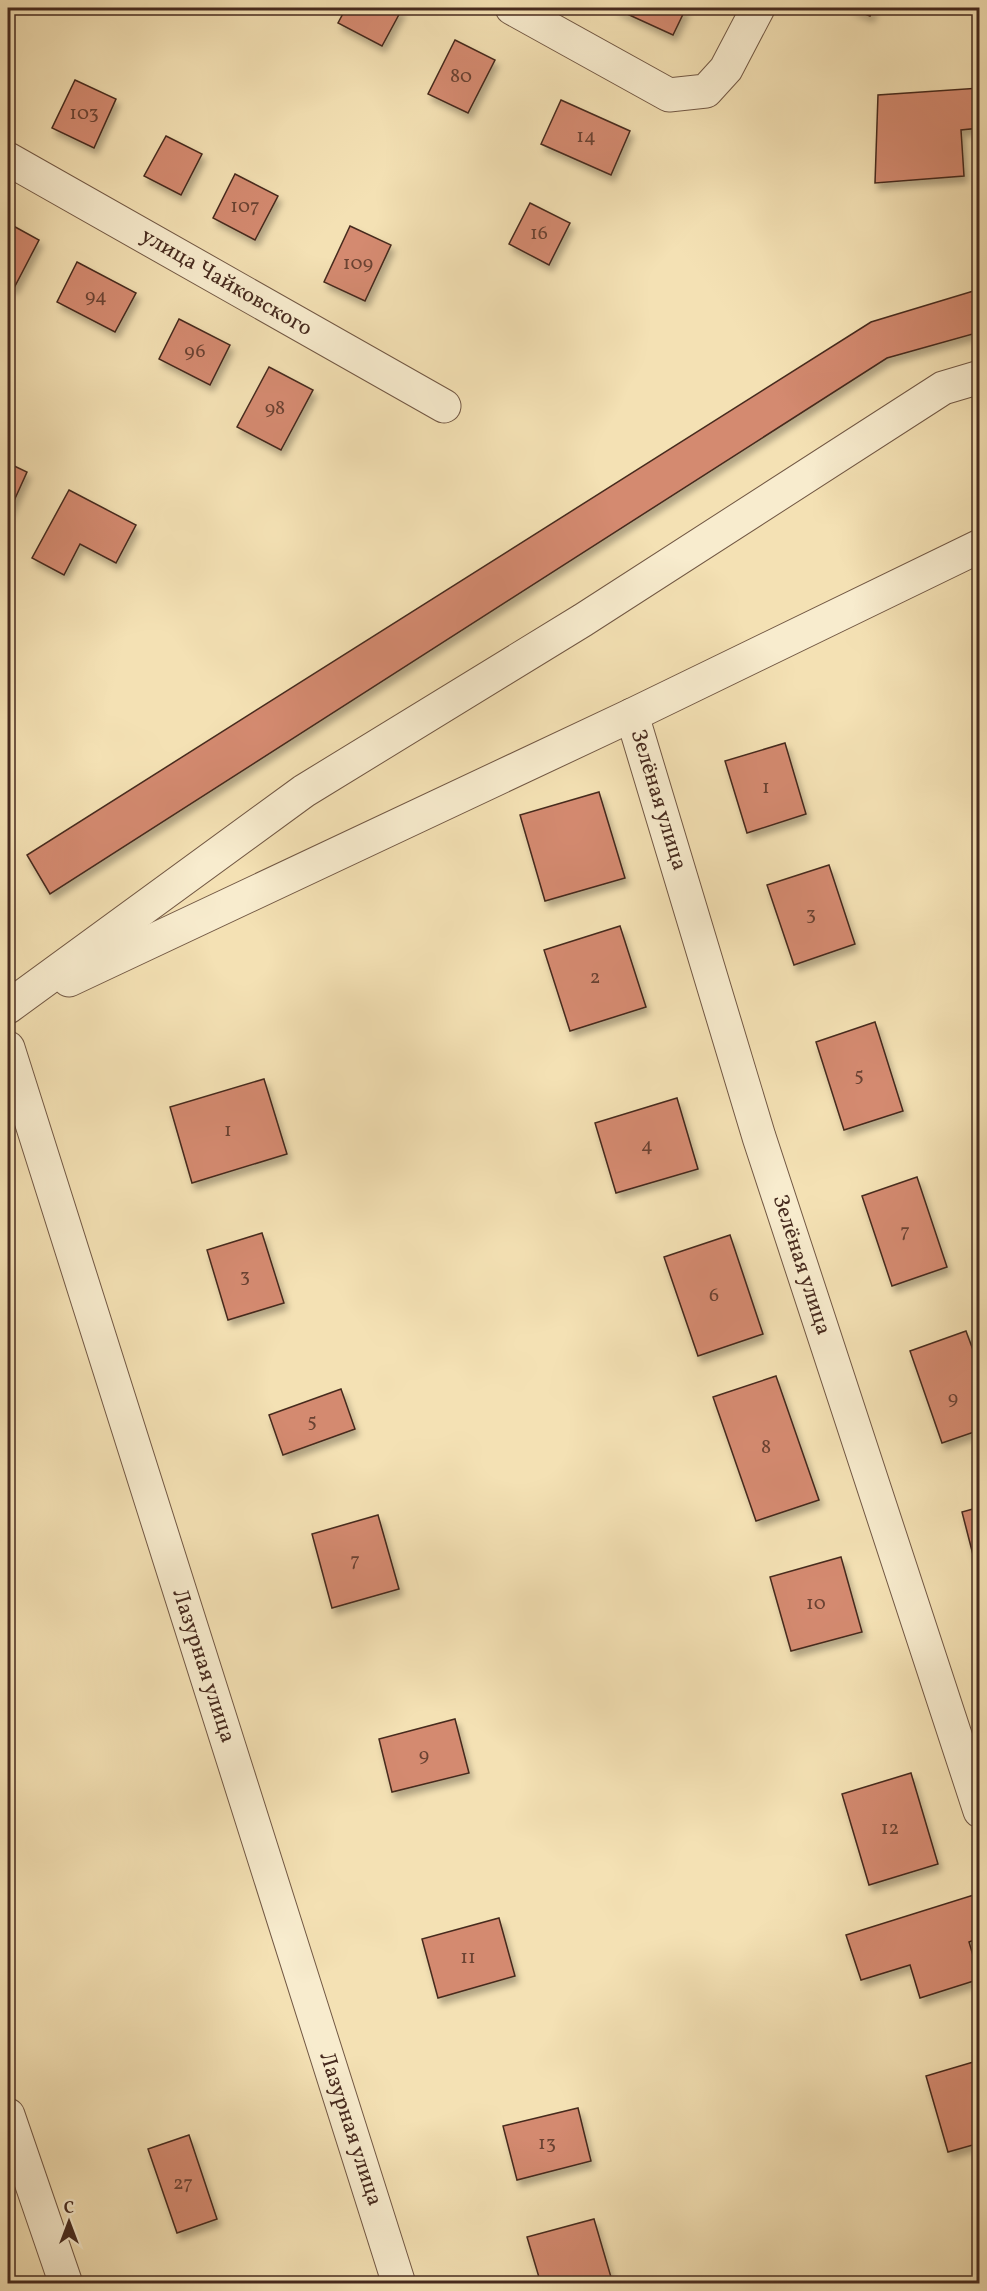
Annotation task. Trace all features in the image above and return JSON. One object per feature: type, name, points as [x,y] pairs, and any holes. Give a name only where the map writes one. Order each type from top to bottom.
[{"type":"street","points":[[512,8],[669,95],[706,91],[726,69],[758,8]]},
{"type":"street","name":"улица Чайковского","points":[[8,159],[444,406]]},
{"type":"street","points":[[8,1008],[304,791],[593,613],[943,388],[980,377]]},
{"type":"street","points":[[8,1008],[632,715],[980,546]]},
{"type":"street","name":"Зелёная улица","points":[[632,715],[759,1137],[980,1812]]},
{"type":"street","name":"Лазурная улица","points":[[8,1048],[399,2283]]},
{"type":"street","points":[[8,2115],[66,2283]]},
{"type":"building","points":[[346,8],[402,9],[382,46],[338,23]]},
{"type":"building","points":[[614,8],[686,8],[673,35]]},
{"type":"building","points":[[850,8],[874,8],[870,16]]},
{"type":"building","points":[[455,40],[495,60],[468,113],[428,94]]},
{"type":"building","points":[[75,80],[116,99],[94,148],[52,128]]},
{"type":"building","points":[[980,88],[980,128],[961,130],[964,176],[875,183],[878,95]]},
{"type":"building","points":[[561,100],[630,131],[611,175],[541,144]]},
{"type":"building","points":[[166,136],[202,154],[181,195],[144,176]]},
{"type":"building","points":[[235,174],[278,196],[255,240],[213,218]]},
{"type":"building","points":[[530,203],[570,223],[549,265],[509,244]]},
{"type":"building","points":[[8,223],[39,240],[14,288],[8,285]]},
{"type":"building","points":[[350,226],[391,245],[365,301],[324,282]]},
{"type":"building","points":[[77,262],[136,293],[115,332],[57,302]]},
{"type":"building","points":[[980,289],[980,332],[887,358],[50,894],[27,855],[871,322]]},
{"type":"building","points":[[179,319],[230,345],[210,385],[159,359]]},
{"type":"building","points":[[269,367],[313,390],[281,450],[237,427]]},
{"type":"building","points":[[8,463],[27,472],[8,514]]},
{"type":"building","points":[[69,490],[136,525],[116,563],[80,544],[64,575],[32,558]]},
{"type":"building","points":[[785,743],[806,814],[747,833],[725,761]]},
{"type":"building","points":[[599,792],[625,878],[545,901],[520,815]]},
{"type":"building","points":[[829,865],[855,944],[794,965],[767,885]]},
{"type":"building","points":[[620,926],[646,1007],[570,1031],[544,950]]},
{"type":"building","points":[[875,1022],[903,1111],[844,1130],[816,1042]]},
{"type":"building","points":[[264,1079],[287,1154],[192,1183],[170,1107]]},
{"type":"building","points":[[677,1098],[698,1169],[616,1193],[595,1123]]},
{"type":"building","points":[[917,1177],[947,1267],[892,1286],[862,1196]]},
{"type":"building","points":[[262,1233],[284,1303],[228,1320],[207,1250]]},
{"type":"building","points":[[730,1235],[763,1334],[698,1356],[664,1257]]},
{"type":"building","points":[[966,1331],[980,1369],[980,1430],[942,1443],[910,1351]]},
{"type":"building","points":[[776,1376],[819,1500],[756,1521],[713,1397]]},
{"type":"building","points":[[341,1389],[355,1429],[283,1455],[269,1415]]},
{"type":"building","points":[[980,1507],[980,1582],[962,1512]]},
{"type":"building","points":[[378,1515],[399,1589],[332,1608],[312,1534]]},
{"type":"building","points":[[841,1557],[862,1632],[791,1651],[770,1577]]},
{"type":"building","points":[[455,1719],[469,1773],[392,1792],[379,1739]]},
{"type":"building","points":[[911,1773],[938,1864],[869,1885],[842,1794]]},
{"type":"building","points":[[980,1893],[980,1938],[969,1942],[980,1979],[920,1998],[910,1965],[861,1980],[846,1935]]},
{"type":"building","points":[[499,1918],[515,1976],[438,1998],[422,1939]]},
{"type":"building","points":[[980,2060],[980,2143],[948,2152],[926,2076]]},
{"type":"building","points":[[578,2108],[591,2161],[517,2180],[503,2126]]},
{"type":"building","points":[[189,2135],[217,2219],[177,2233],[148,2149]]},
{"type":"building","points":[[594,2219],[613,2284],[541,2284],[527,2237]]}]
